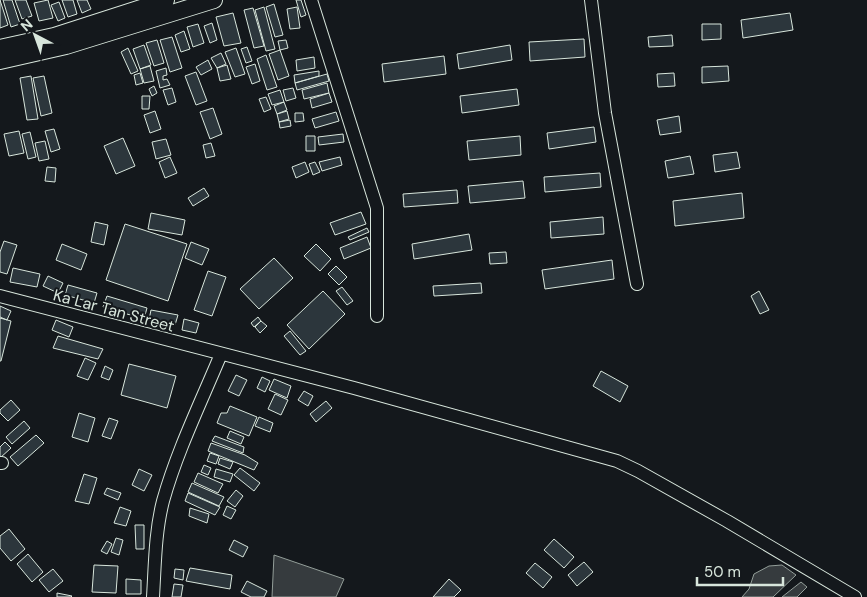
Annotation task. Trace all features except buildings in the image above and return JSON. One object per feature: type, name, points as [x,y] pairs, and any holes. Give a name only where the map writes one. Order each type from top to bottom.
[{"type":"main road","points":[[0,48],[54,36],[162,4],[214,0]]},
{"type":"main road","points":[[0,60],[66,46],[162,4]]},
{"type":"street","points":[[311,0],[377,208],[377,316]]},
{"type":"street","points":[[591,0],[605,113],[637,284]]},
{"type":"street","name":"Ka Lar Tan Street","points":[[0,296],[354,388],[617,462],[638,471],[719,516],[855,597]]},
{"type":"street","points":[[152,597],[158,526],[163,503],[220,354]]},
{"type":"shaded area","points":[[274,555],[344,579],[336,597],[272,597]]},
{"type":"shaded area","points":[[782,565],[796,575],[773,597],[742,597],[749,589],[754,574],[769,566]]},
{"type":"shaded area","points":[[801,582],[807,587],[797,597],[782,597]]}]
